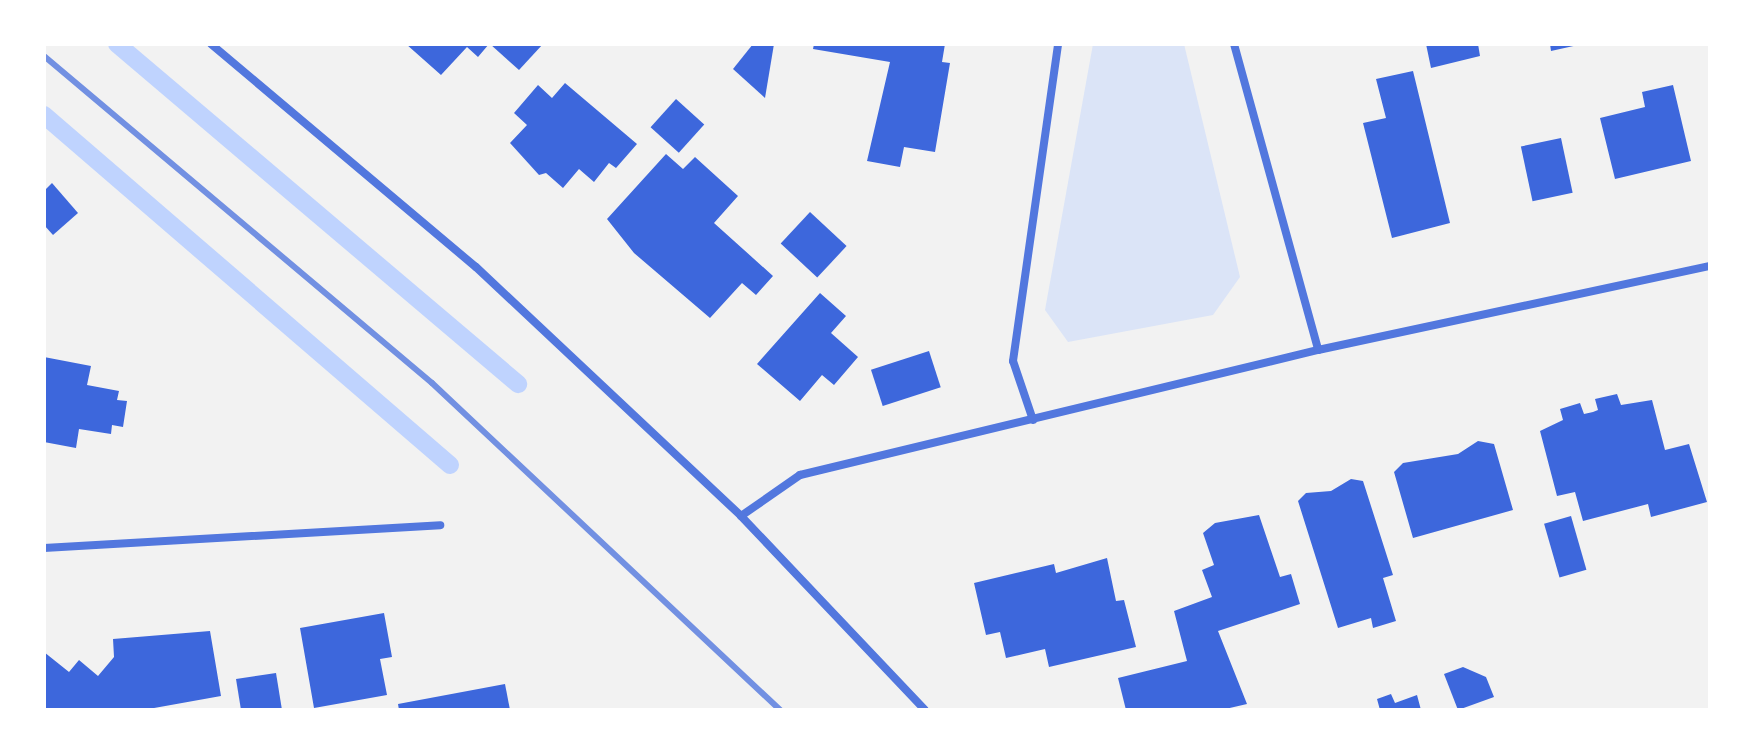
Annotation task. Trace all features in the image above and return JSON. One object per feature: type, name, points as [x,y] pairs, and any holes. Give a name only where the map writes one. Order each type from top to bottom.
[{"type":"street","points":[[211,44],[476,267],[741,516],[925,710]]},
{"type":"street","points":[[1033,420],[1013,361],[1058,44]]},
{"type":"street","points":[[1234,44],[1318,350]]},
{"type":"street","points":[[741,516],[800,475],[1318,350],[1710,266]]},
{"type":"street","points":[[44,548],[440,525]]},
{"type":"shaded area","points":[[1093,44],[1184,44],[1240,277],[1213,315],[1068,342],[1045,310]]},
{"type":"building","points":[[406,44],[489,44],[478,57],[467,47],[441,75]]},
{"type":"building","points":[[490,44],[543,44],[519,70]]},
{"type":"building","points":[[753,44],[774,44],[765,98],[733,69]]},
{"type":"building","points":[[814,44],[945,44],[942,62],[950,63],[935,152],[904,147],[900,167],[867,161],[890,62],[813,49]]},
{"type":"building","points":[[1426,44],[1478,44],[1480,56],[1431,68]]},
{"type":"building","points":[[1550,44],[1578,44],[1578,45],[1551,51]]},
{"type":"building","points":[[1413,71],[1450,223],[1392,238],[1363,123],[1386,118],[1376,79]]},
{"type":"building","points":[[565,83],[637,144],[616,168],[609,163],[594,182],[579,169],[563,188],[546,173],[539,175],[510,143],[527,125],[514,113],[538,85],[552,98]]},
{"type":"building","points":[[1673,85],[1691,161],[1615,179],[1600,118],[1645,107],[1642,92]]},
{"type":"building","points":[[676,99],[704,124],[679,153],[651,127]]},
{"type":"building","points":[[1561,138],[1573,193],[1533,201],[1521,147]]},
{"type":"building","points":[[666,154],[683,169],[695,157],[738,196],[714,223],[773,276],[756,295],[742,283],[710,318],[634,253],[607,219]]},
{"type":"building","points":[[52,183],[78,213],[53,235],[44,225],[44,191]]},
{"type":"building","points":[[810,212],[847,246],[817,278],[781,243]]},
{"type":"building","points":[[820,293],[846,316],[831,333],[858,357],[834,385],[822,375],[800,401],[757,364]]},
{"type":"building","points":[[929,351],[941,387],[883,406],[871,370]]},
{"type":"building","points":[[44,357],[91,366],[87,385],[119,391],[117,400],[127,401],[123,427],[112,425],[111,434],[79,429],[76,448],[44,442]]},
{"type":"building","points":[[1617,394],[1621,405],[1652,400],[1665,450],[1689,444],[1707,502],[1651,517],[1648,504],[1583,521],[1575,492],[1557,496],[1540,431],[1563,420],[1560,409],[1580,403],[1584,414],[1593,412],[1598,410],[1595,399]]},
{"type":"building","points":[[1478,441],[1494,444],[1513,510],[1413,538],[1394,472],[1403,463],[1458,454]]},
{"type":"building","points":[[1351,479],[1363,481],[1393,575],[1383,578],[1396,621],[1373,628],[1371,618],[1338,628],[1298,501],[1306,493],[1331,491]]},
{"type":"building","points":[[1259,515],[1280,577],[1291,574],[1300,604],[1218,631],[1247,704],[1221,710],[1126,710],[1118,678],[1187,661],[1174,611],[1212,597],[1202,570],[1214,565],[1203,533],[1215,523]]},
{"type":"building","points":[[1571,516],[1586,570],[1560,578],[1544,524]]},
{"type":"building","points":[[1107,558],[1116,601],[1124,600],[1136,647],[1049,667],[1045,649],[1006,658],[1000,632],[986,635],[974,583],[1054,564],[1056,573]]},
{"type":"building","points":[[384,613],[392,657],[380,659],[387,695],[314,708],[300,628]]},
{"type":"building","points":[[210,631],[221,696],[143,710],[44,710],[44,652],[69,672],[79,660],[98,676],[114,657],[113,639]]},
{"type":"building","points":[[1463,667],[1486,677],[1494,697],[1458,710],[1444,674]]},
{"type":"building","points":[[276,673],[282,710],[241,710],[236,679]]},
{"type":"building","points":[[505,684],[510,710],[399,710],[398,704]]},
{"type":"building","points":[[1391,694],[1395,703],[1417,695],[1421,710],[1380,710],[1377,699]]},
{"type":"waterway","points":[[117,44],[518,384]]},
{"type":"waterway","points":[[44,115],[450,465]]},
{"type":"railway","points":[[44,56],[432,383],[780,710]]}]
